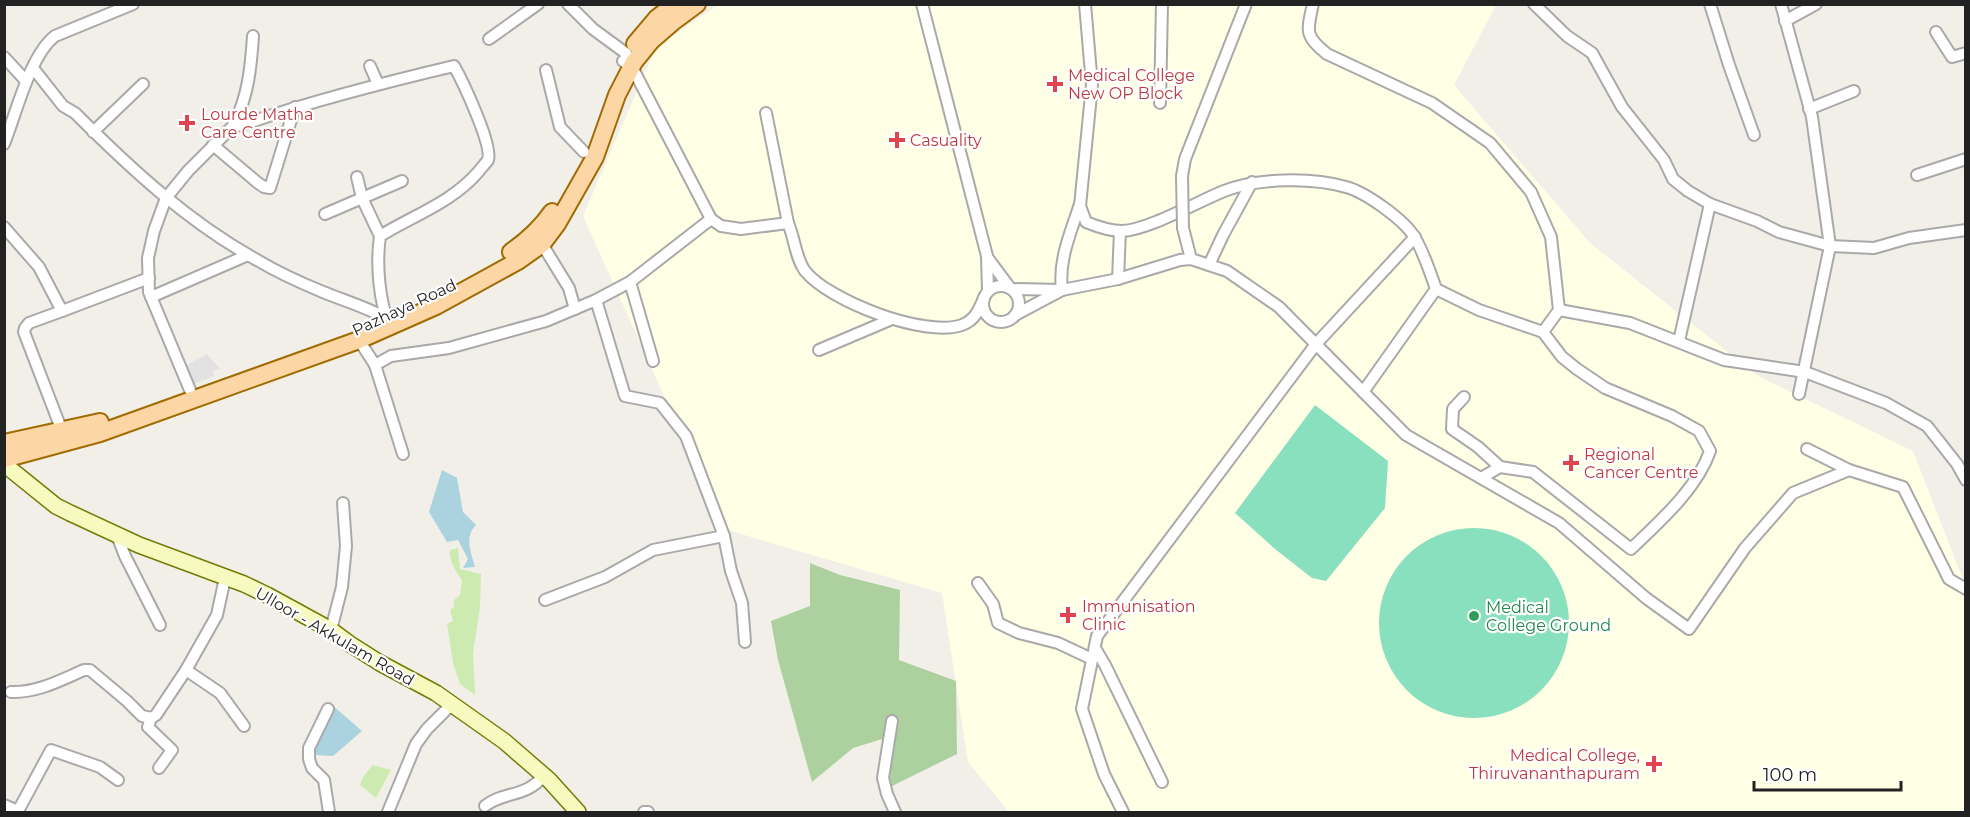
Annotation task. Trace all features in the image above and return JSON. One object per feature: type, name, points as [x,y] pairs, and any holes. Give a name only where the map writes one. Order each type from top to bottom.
[{"type":"main road","name":"Pazhaya Road","points":[[4,443],[94,424],[388,323],[490,265],[529,239],[545,223],[576,170],[613,80],[657,18],[675,4]]},
{"type":"main road","points":[[4,459],[100,433],[359,340],[388,323],[471,288],[518,261],[542,243],[557,224],[595,157],[627,61],[697,4]]},
{"type":"main road","name":"Ulloor - Akkulam Road","points":[[4,464],[56,506],[139,545],[244,584],[332,630],[360,651],[452,704],[504,741],[544,775],[578,813]]},
{"type":"main road","points":[[4,474],[27,483]]},
{"type":"street","points":[[4,144],[26,81],[49,41],[55,36],[133,4]]},
{"type":"street","points":[[489,39],[538,4]]},
{"type":"street","points":[[568,4],[627,61],[711,219],[721,226],[741,229],[788,223]]},
{"type":"street","points":[[766,113],[788,223],[801,262],[806,271],[823,287],[844,300],[892,319],[935,328],[961,326],[975,317],[986,295],[995,287],[1002,286],[1016,293],[1019,300],[1019,308],[1010,320],[999,322],[990,317],[984,308],[986,295],[987,256],[922,4]]},
{"type":"street","points":[[1062,290],[1060,275],[1066,245],[1080,204],[1092,85],[1085,4]]},
{"type":"street","points":[[1160,104],[1162,4]]},
{"type":"street","points":[[1191,259],[1183,228],[1182,177],[1185,159],[1246,4]]},
{"type":"street","points":[[1314,4],[1308,27],[1313,43],[1327,54],[1432,103],[1490,143],[1531,192],[1551,237],[1560,310],[1543,332]]},
{"type":"street","points":[[1534,4],[1567,36],[1592,53],[1622,107],[1664,160],[1673,179],[1710,204],[1757,221],[1779,232],[1830,246],[1874,248],[1909,238],[1965,230]]},
{"type":"street","points":[[1710,4],[1754,135]]},
{"type":"street","points":[[1780,4],[1809,109],[1830,246],[1799,394]]},
{"type":"street","points":[[1785,21],[1816,4]]},
{"type":"street","points":[[1936,32],[1952,57],[1965,53]]},
{"type":"street","points":[[190,390],[151,297],[148,258],[154,231],[166,198],[233,126],[241,111],[248,83],[253,36]]},
{"type":"street","points":[[4,57],[26,81]]},
{"type":"street","points":[[370,66],[378,84]]},
{"type":"street","points":[[233,126],[378,84],[454,66],[472,102],[488,150],[488,160],[470,182],[443,202],[380,236]]},
{"type":"street","points":[[33,68],[63,106],[75,113],[93,132],[191,218],[248,255],[323,292],[367,308],[388,323]]},
{"type":"street","points":[[546,70],[560,127],[584,152]]},
{"type":"street","points":[[93,132],[143,84]]},
{"type":"street","points":[[1809,109],[1854,91]]},
{"type":"street","points":[[213,145],[258,183],[270,188],[295,107]]},
{"type":"street","points":[[1917,175],[1965,159]]},
{"type":"street","points":[[357,177],[362,198],[380,236],[377,258],[388,323]]},
{"type":"street","points":[[324,214],[402,181]]},
{"type":"street","points":[[1080,204],[1086,222],[1104,229],[1120,231],[1137,229],[1226,190],[1252,182],[1309,181],[1347,187],[1391,212],[1415,237],[1436,289],[1479,310],[1543,332],[1562,357],[1577,369],[1605,387],[1672,416],[1699,431],[1710,451],[1704,468],[1667,514],[1631,549],[1533,472],[1500,467],[1478,447],[1452,429],[1454,409],[1464,397]]},
{"type":"street","points":[[1209,265],[1252,182]]},
{"type":"street","points":[[1679,341],[1710,204]]},
{"type":"street","points":[[375,365],[391,356],[449,348],[546,321],[596,300],[630,282],[711,219]]},
{"type":"street","points":[[4,227],[39,267],[62,311]]},
{"type":"street","points":[[1118,279],[1120,231]]},
{"type":"street","points":[[1123,813],[1104,774],[1082,709],[1097,636],[1316,344],[1415,237]]},
{"type":"street","points":[[542,243],[569,288],[575,309]]},
{"type":"street","points":[[151,297],[248,255]]},
{"type":"street","points":[[987,256],[1010,289]]},
{"type":"street","points":[[1010,289],[1062,290],[1118,279],[1180,260],[1191,259],[1227,271],[1279,307],[1406,435],[1560,524],[1646,598],[1689,629],[1745,548],[1793,493],[1849,470]]},
{"type":"street","points":[[62,431],[24,332],[25,328],[29,323],[149,278]]},
{"type":"street","points":[[630,282],[653,361]]},
{"type":"street","points":[[1364,392],[1436,289]]},
{"type":"street","points":[[1015,315],[1062,290]]},
{"type":"street","points":[[596,300],[624,396],[660,403],[686,436],[724,536],[731,571],[742,603],[745,642]]},
{"type":"street","points":[[1560,310],[1630,322],[1724,360],[1805,372],[1886,403],[1927,426],[1957,464],[1965,480]]},
{"type":"street","points":[[819,350],[892,319]]},
{"type":"street","points":[[359,340],[375,365],[403,454]]},
{"type":"street","points":[[1807,449],[1849,470],[1904,487],[1949,579],[1965,590]]},
{"type":"street","points":[[1481,478],[1500,467]]},
{"type":"street","points":[[332,630],[342,587],[346,546],[343,503]]},
{"type":"street","points":[[116,533],[125,556],[160,625]]},
{"type":"street","points":[[545,600],[605,577],[653,550],[724,536]]},
{"type":"street","points":[[159,768],[172,750],[148,727],[151,718],[163,706],[217,615],[225,578]]},
{"type":"street","points":[[978,583],[993,604],[998,623],[1019,633],[1094,653],[1106,665],[1162,782]]},
{"type":"street","points":[[10,692],[43,687],[84,670],[90,670],[142,716],[151,718]]},
{"type":"street","points":[[186,670],[220,693],[244,726]]},
{"type":"street","points":[[388,813],[416,744],[427,729],[452,704]]},
{"type":"street","points":[[328,709],[309,748],[309,759],[312,768],[324,780],[329,813]]},
{"type":"street","points":[[892,721],[883,778],[895,813]]},
{"type":"street","points":[[4,805],[18,811],[51,750],[100,767],[118,780]]},
{"type":"street","points":[[485,806],[492,800],[512,796],[535,786],[544,775]]},
{"type":"shaded area","points":[[718,5],[1496,5],[1454,85],[1590,243],[1758,376],[1913,451],[1965,585],[1965,812],[1009,812],[968,762],[942,593],[724,529],[583,216],[656,47]]},
{"type":"shaded area","points":[[207,354],[220,369],[213,371],[214,376],[194,384],[187,365]]},
{"type":"green space","points":[[1315,405],[1388,461],[1385,508],[1326,581],[1312,578],[1235,513]]},
{"type":"green space","name":"Medical College Ground","points":[[1483,528],[1493,529],[1519,539],[1535,549],[1548,562],[1565,595],[1569,623],[1568,642],[1558,668],[1548,684],[1535,697],[1519,707],[1493,717],[1465,718],[1455,717],[1429,707],[1413,697],[1400,684],[1390,668],[1380,642],[1379,614],[1380,604],[1390,578],[1400,562],[1413,549],[1429,539],[1455,529]]},
{"type":"green space","points":[[458,548],[460,569],[481,574],[480,608],[473,653],[475,695],[460,684],[453,663],[447,624],[453,621],[450,610],[454,607],[454,600],[460,595],[462,580],[450,557],[450,550]]},
{"type":"green space","points":[[810,563],[840,575],[900,590],[899,660],[956,681],[957,754],[890,787],[892,736],[853,748],[812,782],[778,660],[771,621],[810,606]]},
{"type":"green space","points":[[373,765],[391,770],[376,798],[360,785],[363,777]]},
{"type":"water","points":[[442,470],[457,478],[463,512],[476,525],[469,540],[475,567],[463,568],[468,559],[458,540],[447,542],[429,512]]},
{"type":"water","points":[[332,705],[362,731],[333,756],[315,755],[314,735]]},
{"type":"place","name":"Medical College New OP Block","points":[[1055,84]]},
{"type":"place","name":"Lourde Matha Care Centre","points":[[187,123]]},
{"type":"place","name":"Casuality","points":[[897,140]]},
{"type":"place","name":"Regional Cancer Centre","points":[[1571,463]]},
{"type":"place","name":"Immunisation Clinic","points":[[1068,615]]},
{"type":"place","name":"Medical College Ground","points":[[1474,616]]},
{"type":"place","name":"Medical College, Thiruvananthapuram","points":[[1654,764]]}]
